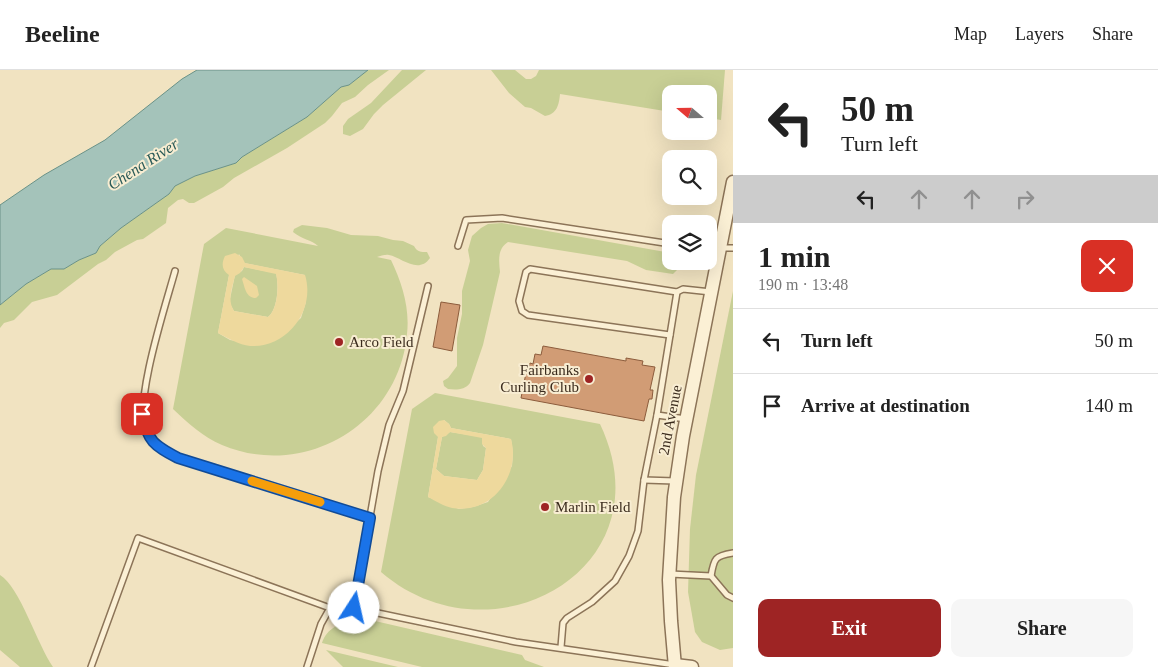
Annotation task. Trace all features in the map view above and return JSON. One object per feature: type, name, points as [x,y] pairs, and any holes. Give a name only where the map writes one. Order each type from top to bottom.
[{"type":"street","name":"2nd Avenue","points":[[675,666],[671,621],[670,574],[676,481],[733,182]]},
{"type":"street","points":[[675,666],[692,667]]},
{"type":"lane","points":[[458,246],[466,220],[502,218],[662,243]]},
{"type":"lane","points":[[670,335],[528,315],[522,311],[519,301],[526,272],[530,269],[677,292],[683,289],[712,292]]},
{"type":"lane","points":[[175,271],[144,387],[142,414],[146,433],[158,448],[178,458],[370,518]]},
{"type":"lane","points":[[354,608],[378,471],[389,425],[403,390],[428,286]]},
{"type":"lane","points":[[561,647],[563,623],[567,618],[592,602],[615,581],[629,556],[638,530],[644,480],[657,415],[677,292]]},
{"type":"lane","points":[[657,415],[687,419]]},
{"type":"lane","points":[[644,480],[676,481]]},
{"type":"lane","points":[[91,667],[138,538],[330,608],[354,608],[516,642],[561,647],[675,666]]},
{"type":"lane","points":[[711,576],[713,562],[720,555],[733,553]]},
{"type":"lane","points":[[670,574],[711,576],[727,595],[733,598]]},
{"type":"lane","points":[[307,667],[321,624],[330,608]]},
{"type":"green space","points":[[368,70],[389,70],[355,97],[342,103],[325,123],[287,148],[194,203],[189,203],[183,199],[178,200],[168,208],[166,223],[143,239],[137,240],[115,252],[57,295],[32,302],[14,320],[4,323],[0,328],[0,305],[26,284],[51,269],[64,269],[96,253],[100,246],[121,228],[169,194],[175,186],[195,176],[236,163],[242,157],[307,117],[341,87],[349,85]]},
{"type":"green space","points":[[402,70],[426,70],[383,105],[363,129],[350,136],[343,134],[343,126],[348,119],[371,103]]},
{"type":"green space","points":[[491,70],[515,70],[526,79],[531,79],[536,76],[539,70],[725,70],[721,120],[718,120],[718,85],[662,85],[662,111],[560,94],[555,111],[545,116],[531,108],[525,107],[509,93]]},
{"type":"green space","points":[[502,223],[662,251],[662,270],[677,270],[673,274],[646,270],[627,261],[508,242],[500,252],[500,272],[483,345],[470,383],[463,388],[448,389],[444,386],[443,381],[448,378],[457,366],[457,338],[462,314],[462,291],[470,261],[468,250],[472,236],[488,224]]},
{"type":"green space","name":"Arco Field","points":[[302,225],[327,228],[351,235],[378,236],[403,241],[414,246],[419,251],[427,252],[430,258],[425,263],[415,265],[394,256],[384,255],[377,257],[391,260],[402,287],[408,324],[400,366],[386,394],[367,418],[343,436],[315,449],[285,455],[253,454],[215,442],[196,429],[173,409],[204,244],[226,228],[318,246],[293,232],[294,229]],"holes":[[[239,254],[244,263],[305,275],[306,302],[301,318],[276,340],[259,345],[230,340],[218,333],[229,275]]]},
{"type":"green space","points":[[244,267],[276,273],[276,303],[268,317],[234,311],[230,304],[235,275],[242,271]]},
{"type":"green space","points":[[733,291],[733,648],[720,650],[702,642],[695,632],[688,592],[690,529],[696,475]]},
{"type":"green space","name":"Marlin Field","points":[[435,393],[600,424],[615,476],[610,522],[590,560],[558,588],[517,605],[471,609],[425,599],[381,572],[412,409]],"holes":[[[444,420],[451,428],[511,439],[512,466],[488,502],[459,509],[428,497],[438,437]]]},
{"type":"green space","points":[[450,432],[482,437],[483,446],[486,448],[483,470],[477,480],[444,476],[436,469],[442,437]]},
{"type":"green space","points":[[0,575],[7,581],[21,603],[53,667],[20,667],[0,650]]},
{"type":"green space","points":[[354,620],[375,621],[522,655],[525,660],[544,667],[422,667],[322,643],[327,634],[335,627]]},
{"type":"green space","points":[[326,650],[398,667],[343,667]]},
{"type":"sand","points":[[235,253],[242,257],[245,263],[305,275],[306,301],[296,324],[287,334],[276,341],[250,346],[238,343],[218,333],[229,275],[223,267],[225,256]],"holes":[[[244,267],[276,274],[276,303],[268,317],[234,311],[230,298],[232,289],[235,276]]]},
{"type":"sand","points":[[244,277],[257,286],[259,295],[256,298],[253,298],[246,292],[242,279]]},
{"type":"sand","points":[[444,420],[451,428],[511,439],[512,466],[500,490],[491,499],[466,509],[452,508],[428,497],[438,437],[434,433],[433,427],[439,421]],"holes":[[[450,432],[482,438],[482,444],[486,448],[483,470],[477,480],[444,476],[436,469],[442,437]]]},
{"type":"water","name":"Chena River","points":[[197,70],[368,70],[349,85],[341,87],[307,117],[242,157],[236,163],[195,176],[175,186],[169,194],[121,228],[100,246],[96,253],[64,269],[51,269],[26,284],[0,305],[0,205],[44,175],[105,140],[182,79]]},
{"type":"building","points":[[441,302],[460,305],[452,351],[433,347]]},
{"type":"building","name":"Fairbanks Curling Club","points":[[543,346],[626,361],[626,358],[643,361],[642,365],[655,367],[650,390],[653,390],[652,399],[649,399],[644,421],[521,398],[527,368],[529,368],[530,363],[533,364],[535,354],[541,355]]},
{"type":"slow traffic","points":[[252,481],[320,502]]},
{"type":"place","name":"Arco Field","points":[[339,342]]},
{"type":"place","name":"Fairbanks Curling Club","points":[[589,379]]},
{"type":"place","name":"Marlin Field","points":[[545,507]]},
{"type":"route","points":[[142,414],[146,433],[158,448],[178,458],[370,518],[354,608]]}]
